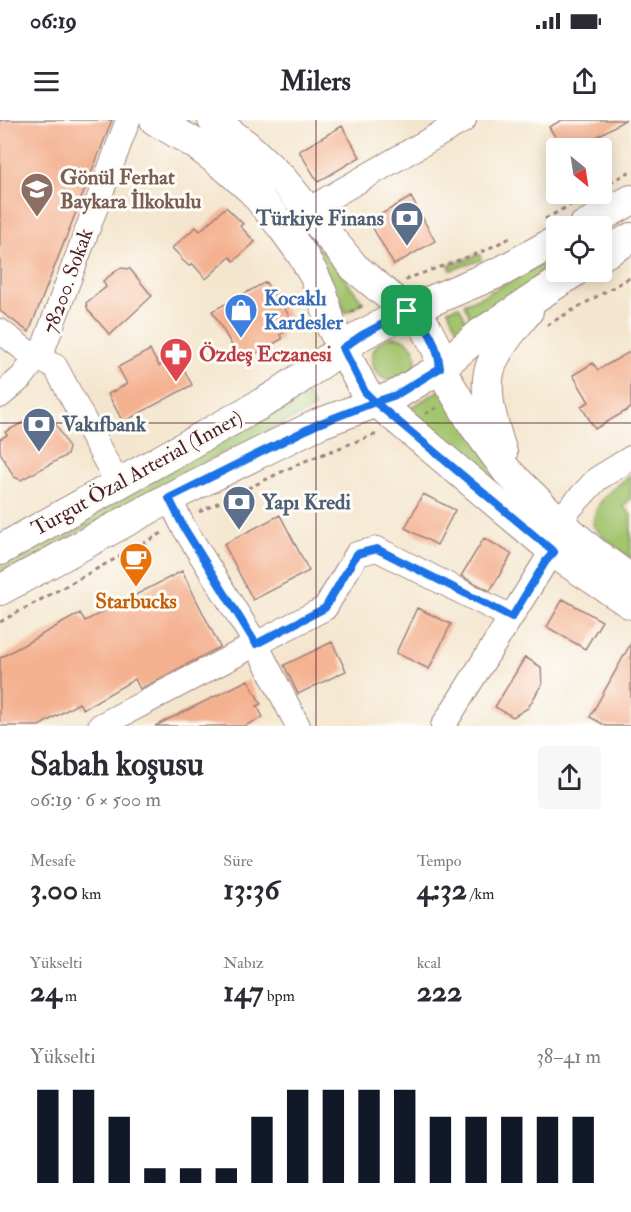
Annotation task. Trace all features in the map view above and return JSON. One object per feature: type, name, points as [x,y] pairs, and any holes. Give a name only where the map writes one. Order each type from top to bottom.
[{"type":"main road","points":[[155,120],[194,143],[228,168],[262,202],[308,265],[322,293],[331,326],[365,392],[554,552],[631,604]]},
{"type":"main road","points":[[213,120],[261,158],[283,180],[354,267],[406,296],[438,351],[440,368],[473,424],[517,481],[592,551],[631,580]]},
{"type":"main road","points":[[593,216],[603,204]]},
{"type":"main road","name":"Turgut Özal Arterial (Inner)","points":[[0,550],[275,396],[362,335],[406,296],[502,271],[546,232]]},
{"type":"main road","points":[[612,249],[631,238]]},
{"type":"main road","points":[[517,481],[493,423],[488,379],[496,356],[507,338],[542,292],[558,282]]},
{"type":"main road","name":"Turgut Özal Arterial (Inner)","points":[[0,590],[169,498],[318,424],[396,395],[440,368],[481,333],[542,292]]},
{"type":"street","name":"78200. Sokak","points":[[0,396],[22,377],[43,349],[128,120]]},
{"type":"street","points":[[308,210],[464,120]]},
{"type":"street","points":[[0,332],[37,359],[55,366],[118,484]]},
{"type":"street","points":[[558,521],[597,480],[631,458]]},
{"type":"street","points":[[169,498],[183,526],[256,644],[298,726]]},
{"type":"street","points":[[100,726],[325,608],[357,554],[377,549],[512,617]]},
{"type":"street","points":[[443,726],[546,561],[554,552]]},
{"type":"path","points":[[612,193],[631,171]]},
{"type":"path","points":[[575,216],[597,204]]},
{"type":"path","points":[[406,296],[409,278],[479,253],[518,234]]},
{"type":"path","points":[[541,328],[631,277]]},
{"type":"path","points":[[346,315],[364,304]]},
{"type":"path","points":[[198,513],[319,455],[373,435],[388,436]]},
{"type":"path","points":[[0,622],[165,531]]},
{"type":"green space","points":[[177,120],[198,126],[223,143],[249,167],[277,196],[363,302],[346,313],[329,282]]},
{"type":"green space","points":[[480,254],[481,260],[451,270],[449,265]]},
{"type":"green space","points":[[546,261],[546,275],[473,323],[464,304]]},
{"type":"green space","points":[[459,306],[469,326],[459,333],[448,310]]},
{"type":"green space","points":[[394,337],[403,338],[410,343],[415,350],[415,368],[410,375],[403,380],[394,381],[385,380],[378,375],[373,368],[372,359],[373,350],[378,343],[385,338]]},
{"type":"green space","points":[[305,390],[315,408],[173,478],[0,577],[0,567]]},
{"type":"green space","points":[[440,390],[576,550],[405,411]]},
{"type":"green space","points":[[631,475],[631,498],[623,507],[631,514],[631,558],[604,538],[593,525],[594,516],[601,502],[611,490]]},
{"type":"building","name":"Gönül Ferhat Baykara İlkokulu","points":[[0,120],[112,120],[29,332],[0,311]]},
{"type":"building","points":[[562,120],[625,120],[595,138],[556,138],[549,127]]},
{"type":"building","points":[[342,126],[360,157],[318,182],[299,151]]},
{"type":"building","points":[[411,197],[435,241],[394,265],[369,221]]},
{"type":"building","points":[[226,207],[243,224],[240,226],[255,242],[234,261],[230,257],[206,279],[192,263],[189,266],[172,248],[196,227],[200,231]]},
{"type":"building","points":[[120,268],[130,269],[152,296],[110,335],[88,310],[86,303],[106,287],[103,281]]},
{"type":"building","points":[[266,282],[292,320],[288,329],[280,335],[282,339],[257,353],[237,354],[212,311]]},
{"type":"building","points":[[150,350],[159,366],[177,356],[192,385],[123,422],[108,394],[127,384],[118,367]]},
{"type":"building","points":[[631,351],[631,408],[595,429],[581,406],[589,402],[573,375],[593,363],[598,370]]},
{"type":"building","points":[[50,413],[69,448],[67,455],[21,480],[14,477],[0,452],[0,439],[7,435],[5,432],[35,416],[37,420]]},
{"type":"building","points":[[423,494],[455,510],[437,545],[405,528]]},
{"type":"building","points":[[280,515],[309,571],[253,600],[224,544]]},
{"type":"building","points":[[484,538],[512,554],[490,591],[461,576]]},
{"type":"building","points":[[182,571],[220,647],[140,689],[135,679],[83,709],[79,703],[39,726],[0,726],[0,658],[80,613],[85,621]]},
{"type":"building","points":[[563,599],[602,621],[585,649],[547,627]]},
{"type":"building","points":[[417,608],[451,624],[429,669],[396,653]]},
{"type":"building","points":[[332,642],[346,671],[298,694],[284,665]]},
{"type":"building","points":[[631,643],[631,726],[606,726],[590,717]]},
{"type":"building","points":[[525,657],[541,667],[542,684],[528,708],[513,717],[495,707]]},
{"type":"building","points":[[248,680],[261,704],[257,706],[263,717],[245,726],[155,726]]},
{"type":"place","name":"Gönül Ferhat Baykara İlkokulu","points":[[37,218]]},
{"type":"place","name":"Türkiye Finans","points":[[407,247]]},
{"type":"place","name":"Kocaklı Kardesler","points":[[241,339]]},
{"type":"place","name":"Özdeş Eczanesi","points":[[176,383]]},
{"type":"place","name":"Vakıfbank","points":[[39,453]]},
{"type":"place","name":"Yapı Kredi","points":[[239,531]]},
{"type":"place","name":"Starbucks","points":[[136,588]]},
{"type":"route","points":[[407,311],[343,348],[365,392],[375,402],[318,424],[169,498],[183,526],[256,644],[325,608],[357,554],[377,549],[512,617],[546,561],[554,552],[375,402],[396,395],[440,368],[438,351],[422,320],[407,311]]}]
